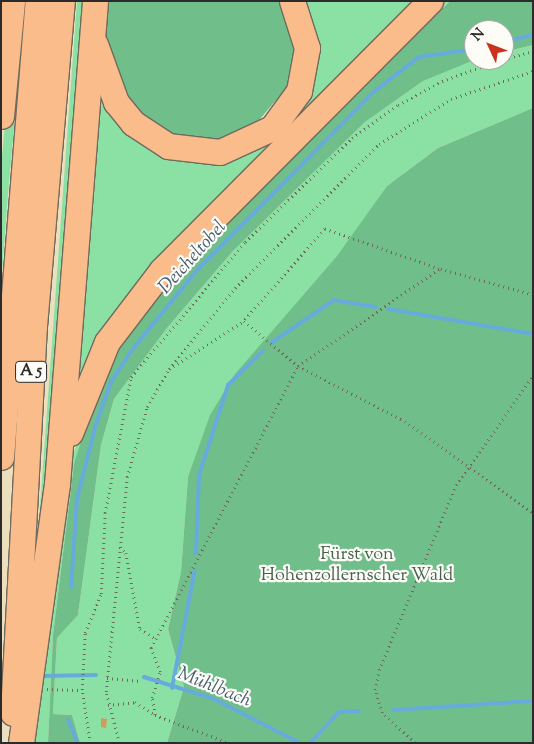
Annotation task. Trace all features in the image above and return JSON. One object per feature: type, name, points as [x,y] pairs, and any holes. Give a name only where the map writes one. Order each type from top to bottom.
[{"type":"highway","points":[[1,116],[3,76],[12,1]]},
{"type":"highway","name":"A 5","points":[[1,457],[38,1]]},
{"type":"highway","name":"A 5","points":[[12,743],[34,326],[62,1]]},
{"type":"highway","points":[[21,743],[56,484],[95,1]]},
{"type":"highway","points":[[92,35],[113,96],[133,123],[168,146],[220,152],[272,128],[299,91],[306,48],[292,1]]},
{"type":"highway","points":[[56,484],[88,380],[131,307],[228,199],[430,1]]},
{"type":"path","points":[[514,56],[533,51]]},
{"type":"path","points":[[90,743],[82,688],[85,633],[101,594],[105,513],[131,377],[245,242],[352,138],[398,105],[442,81],[472,70]]},
{"type":"path","points":[[119,743],[108,705],[107,678],[120,547],[134,444],[169,368],[235,288],[378,144],[451,100],[533,71]]},
{"type":"path","points":[[169,368],[244,321],[325,229],[438,269],[533,295]]},
{"type":"path","points":[[155,715],[152,698],[160,672],[151,648],[298,366],[438,269]]},
{"type":"path","points":[[244,321],[298,366],[405,421],[533,513]]},
{"type":"path","points":[[415,743],[382,713],[375,690],[379,670],[467,464],[533,376]]},
{"type":"path","points":[[120,547],[126,553],[140,629],[156,639]]},
{"type":"path","points":[[107,678],[139,681]]},
{"type":"path","points":[[43,689],[66,686],[82,688]]},
{"type":"path","points":[[108,705],[136,702],[155,715],[230,743]]},
{"type":"green space","points":[[26,1],[1,284],[1,167],[16,2]]},
{"type":"green space","points":[[77,1],[88,1],[47,487],[34,588]]},
{"type":"green space","points":[[103,1],[281,1],[296,53],[291,82],[255,125],[216,140],[176,138],[129,107],[99,39]]},
{"type":"green space","points":[[303,1],[417,1],[167,254],[69,409],[95,77],[265,140]]},
{"type":"green space","points":[[440,1],[450,1],[429,17],[144,313],[74,464],[53,635],[48,743],[33,743],[68,473],[87,407],[114,350],[154,295]]},
{"type":"green space","points":[[450,1],[533,1],[533,45],[514,50],[514,20],[464,20],[464,64],[423,81],[365,122],[233,251],[167,328],[114,399],[101,445],[78,615],[57,638],[53,714],[72,715],[80,743],[48,743],[53,635],[74,464],[93,403],[113,359],[144,313],[230,216]]},
{"type":"green space","points":[[533,45],[533,108],[438,148],[387,186],[188,477],[181,572],[168,629],[184,687],[167,743],[80,743],[72,715],[53,714],[57,638],[78,615],[101,445],[114,399],[167,328],[233,251],[365,122],[423,81],[453,67],[464,63],[464,70],[514,70],[514,50]]},
{"type":"green space","name":"Fürst von Hohenzollernscher Wald","points":[[533,108],[533,743],[167,743],[184,687],[168,629],[181,572],[188,477],[210,415],[235,374],[337,256],[387,186],[438,148]]},
{"type":"building","points":[[101,718],[107,719],[106,728],[101,727]]},
{"type":"waterway","name":"Deicheltobel","points":[[514,40],[533,35]]},
{"type":"waterway","name":"Deicheltobel","points":[[71,587],[77,499],[96,424],[111,382],[131,351],[198,269],[376,90],[419,57],[464,50]]},
{"type":"waterway","points":[[271,343],[334,300],[375,307]]},
{"type":"waterway","points":[[388,309],[533,334]]},
{"type":"waterway","points":[[196,553],[199,475],[228,385],[263,351]]},
{"type":"waterway","points":[[172,688],[195,570]]},
{"type":"waterway","name":"Mühlbach","points":[[42,676],[96,675]]},
{"type":"waterway","name":"Mühlbach","points":[[144,677],[214,699],[300,743]]},
{"type":"waterway","points":[[393,710],[533,701]]},
{"type":"waterway","points":[[310,743],[339,712],[359,711]]},
{"type":"waterway","points":[[68,720],[78,743]]}]
